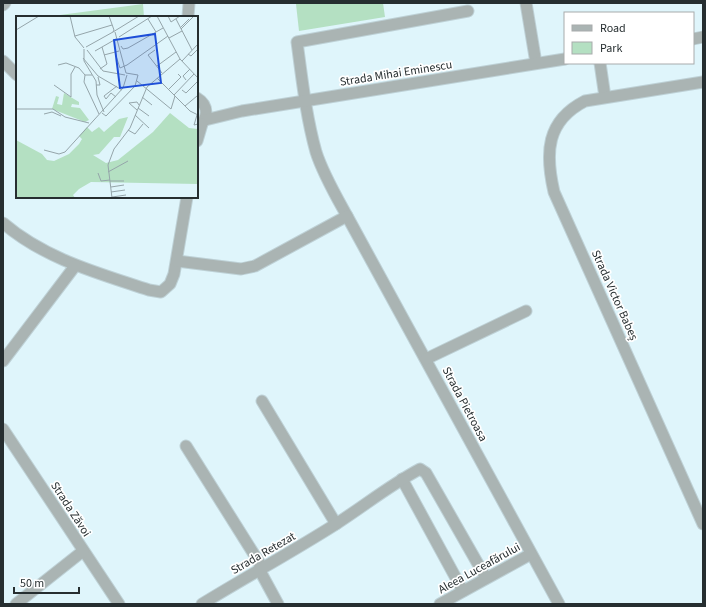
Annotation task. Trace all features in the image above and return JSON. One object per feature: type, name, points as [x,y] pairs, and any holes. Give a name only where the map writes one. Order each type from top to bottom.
[{"type":"street","points":[[188,16],[189,3]]},
{"type":"street","points":[[526,3],[536,63]]},
{"type":"street","name":"Strada Pietroasa","points":[[468,11],[297,42],[305,100],[316,152],[347,216],[559,604]]},
{"type":"street","name":"Strada Mihai Eminescu","points":[[201,124],[232,113],[564,59]]},
{"type":"street","points":[[3,61],[16,74]]},
{"type":"street","points":[[600,64],[605,97]]},
{"type":"street","name":"Strada Victor Babeș","points":[[703,82],[585,101],[572,108],[564,116],[552,136],[549,154],[550,172],[554,192],[703,524]]},
{"type":"street","points":[[198,138],[206,112],[200,99]]},
{"type":"street","name":"Strada Mihai Eminescu","points":[[200,99],[232,113]]},
{"type":"street","points":[[3,223],[32,244],[75,266],[149,290],[161,292],[170,284],[177,261],[187,198]]},
{"type":"street","points":[[177,261],[234,269],[255,266],[347,216]]},
{"type":"street","points":[[3,361],[75,266]]},
{"type":"street","points":[[426,359],[526,311]]},
{"type":"street","points":[[262,401],[336,524]]},
{"type":"street","name":"Strada Zăvoi","points":[[3,429],[119,604]]},
{"type":"street","points":[[186,446],[260,568],[278,604]]},
{"type":"street","name":"Strada Retezat","points":[[202,604],[336,524],[402,479],[420,469],[426,473],[486,578]]},
{"type":"street","points":[[402,479],[463,591]]},
{"type":"street","points":[[16,604],[83,551]]},
{"type":"street","name":"Aleea Luceafărului","points":[[440,604],[531,554]]},
{"type":"green space","points":[[383,3],[385,17],[299,31],[296,4]]},
{"type":"green space","points":[[143,4],[144,16],[53,16]]}]
